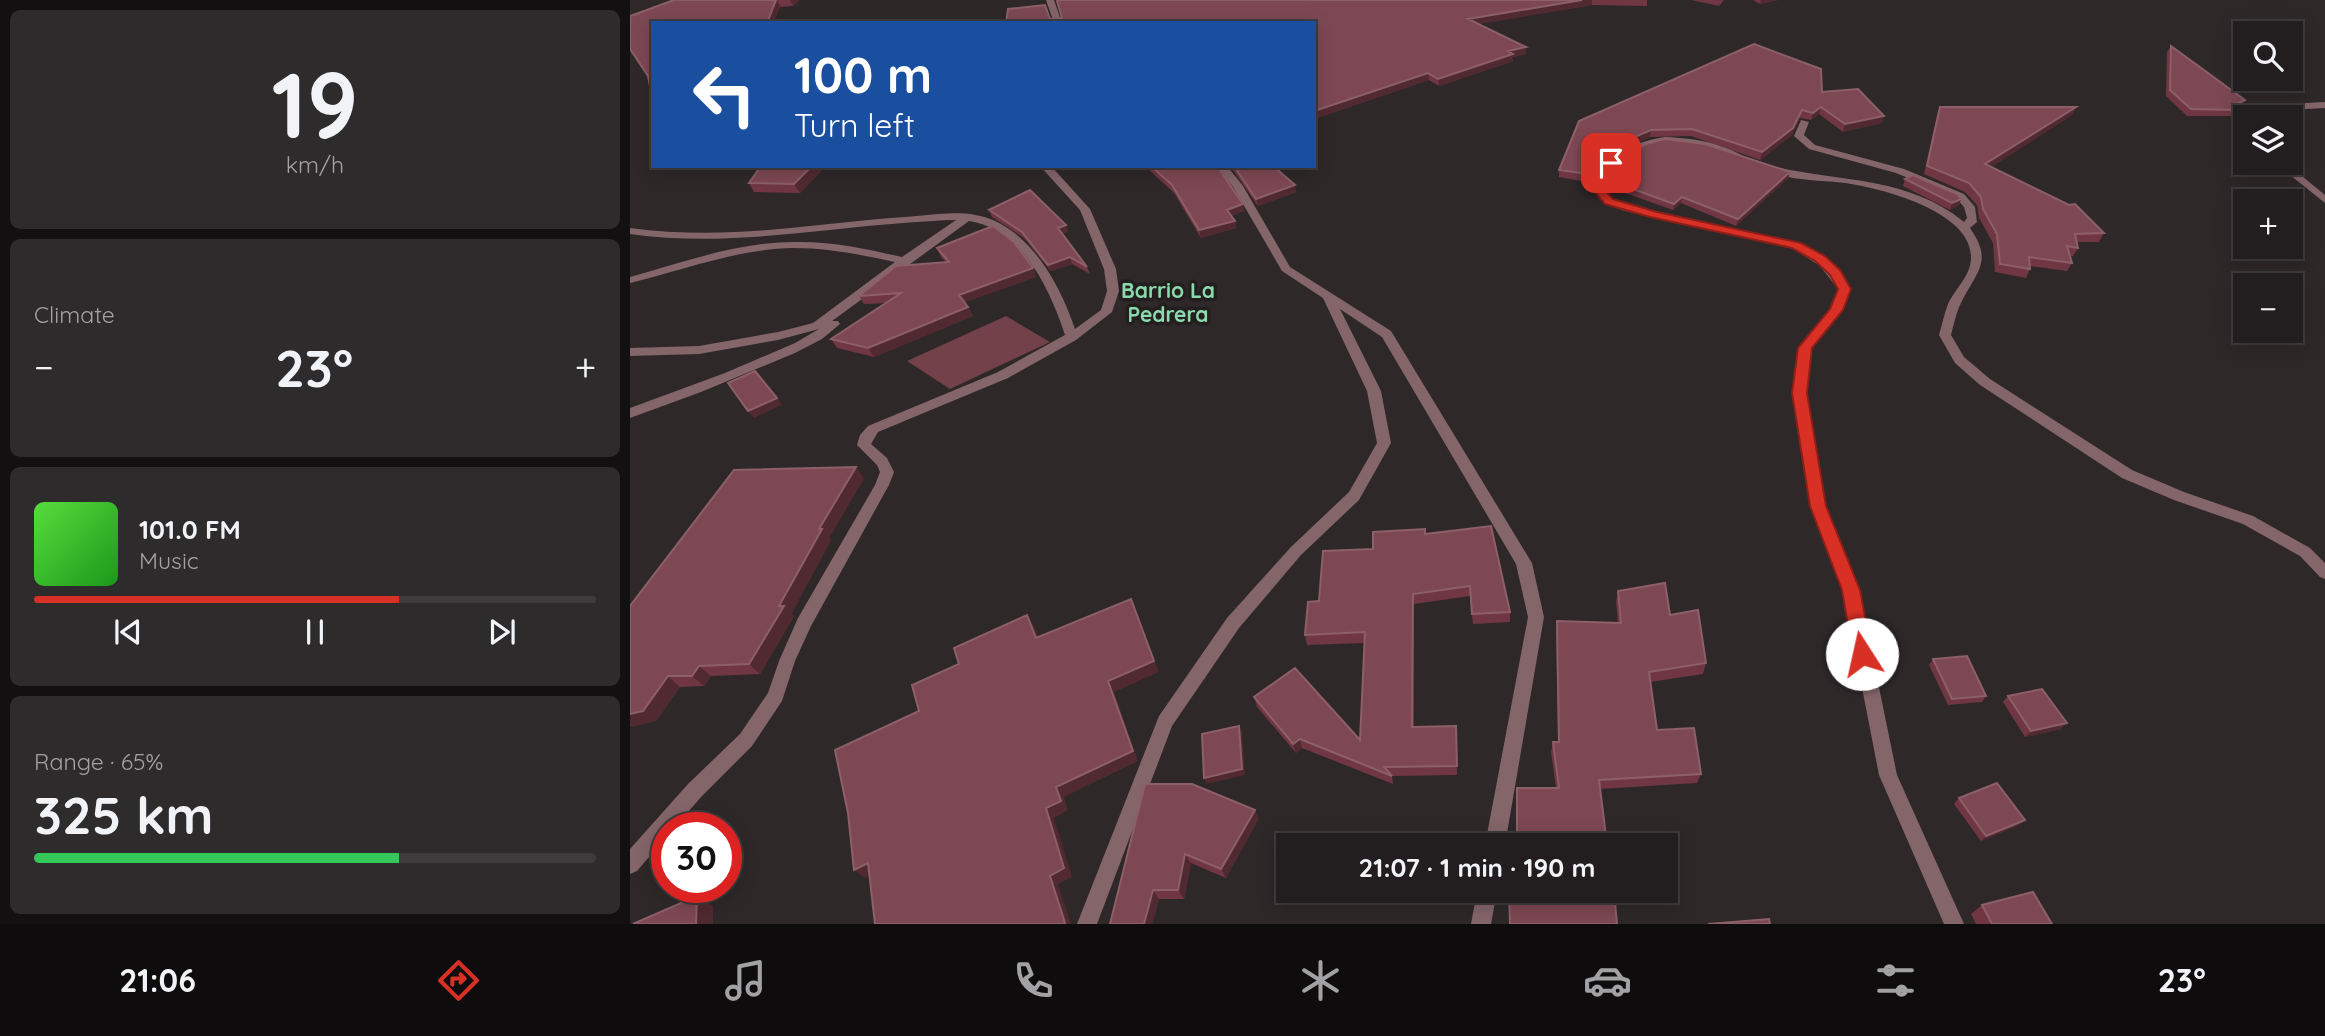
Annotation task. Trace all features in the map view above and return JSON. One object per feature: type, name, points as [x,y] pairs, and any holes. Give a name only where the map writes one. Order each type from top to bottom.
[{"type":"street","points":[[1050,0],[1057,21]]},
{"type":"street","points":[[2303,106],[2325,105]]},
{"type":"street","points":[[1804,122],[1799,136],[1812,147],[1900,171],[1960,196],[1968,202],[1972,213],[1972,222],[1964,227]]},
{"type":"street","points":[[1954,924],[1888,775],[1851,590],[1818,506],[1800,393],[1805,348],[1836,310],[1844,289],[1836,273],[1820,259],[1796,245],[1625,208],[1609,202],[1599,190],[1600,177],[1611,163],[1637,145],[1664,139],[1686,141],[1716,147],[1777,171],[1866,183],[1931,206],[1964,227],[1973,238],[1977,255],[1975,270],[1953,306],[1945,335],[1959,360],[1985,382],[2127,474],[2248,520],[2305,552],[2325,573]]},
{"type":"street","points":[[630,864],[695,790],[746,740],[776,696],[787,661],[804,623],[882,485],[887,471],[882,462],[864,445],[867,435],[873,429],[1003,375],[1072,337],[1106,312],[1113,291],[1110,269],[1086,209],[1047,168]]},
{"type":"street","points":[[1224,168],[1238,186],[1286,269],[1387,334],[1524,563],[1535,617],[1497,833]]},
{"type":"street","points":[[2295,175],[2325,200]]},
{"type":"street","points":[[630,231],[649,234],[730,235],[882,221],[967,218],[988,222],[1016,240],[1052,287],[1072,337]]},
{"type":"street","points":[[630,352],[699,350],[817,326],[967,218]]},
{"type":"street","points":[[630,280],[751,249],[790,245],[867,253],[904,261]]},
{"type":"street","points":[[1087,924],[1165,722],[1233,624],[1296,551],[1354,496],[1384,443],[1374,391],[1328,297]]},
{"type":"street","points":[[630,413],[704,387],[819,336],[846,314],[852,302]]},
{"type":"street","points":[[1480,924],[1484,903]]},
{"type":"shaded area","points":[[1006,316],[1050,342],[950,389],[907,361]]},
{"type":"building","points":[[674,0],[776,0],[768,21],[651,21],[651,91],[648,76],[630,49],[630,16]]},
{"type":"building","points":[[1582,0],[1468,19],[1526,47],[1508,51],[1513,54],[1438,79],[1428,73],[1316,110],[1316,21],[1006,21],[1008,9],[1045,5],[1050,19],[1062,18],[1057,1]]},
{"type":"building","points":[[1754,44],[1821,69],[1822,92],[1858,89],[1884,116],[1845,124],[1821,107],[1813,113],[1802,110],[1793,128],[1762,152],[1692,129],[1651,130],[1618,144],[1601,160],[1594,175],[1559,170],[1579,121]]},
{"type":"building","points":[[2171,46],[2245,100],[2233,105],[2233,110],[2191,109],[2170,90]]},
{"type":"building","points":[[1940,107],[2076,107],[1985,164],[2069,205],[2075,204],[2104,233],[2075,234],[2078,248],[2067,246],[2072,263],[2029,257],[2030,269],[2000,264],[1997,234],[1983,209],[1981,197],[1969,183],[1927,166]]},
{"type":"building","points":[[1664,139],[1705,144],[1790,172],[1738,219],[1682,197],[1674,204],[1608,180],[1628,153]]},
{"type":"building","points":[[760,168],[810,168],[794,184],[749,183]]},
{"type":"building","points":[[1153,168],[1218,168],[1243,204],[1227,210],[1235,221],[1199,230],[1172,185]]},
{"type":"building","points":[[1235,168],[1275,168],[1295,185],[1256,199]]},
{"type":"building","points":[[1913,175],[1957,194],[1961,199],[1952,203],[1905,179]]},
{"type":"building","points":[[1030,190],[1066,225],[1058,228],[1087,267],[1070,257],[1048,265],[1022,232],[989,210]]},
{"type":"building","points":[[993,226],[1014,242],[1033,268],[959,295],[968,307],[868,348],[831,339],[901,293],[859,296],[896,266],[949,262],[937,248]]},
{"type":"building","points":[[755,371],[777,398],[748,411],[728,383]]},
{"type":"building","points":[[856,467],[819,529],[822,529],[779,606],[784,606],[749,664],[699,666],[692,676],[668,676],[643,711],[630,714],[630,606],[734,470]]},
{"type":"building","points":[[1491,526],[1510,612],[1472,614],[1470,586],[1413,594],[1412,727],[1456,726],[1457,766],[1384,767],[1392,776],[1300,739],[1293,744],[1254,697],[1295,668],[1360,740],[1365,632],[1305,635],[1308,602],[1319,601],[1323,551],[1373,549],[1373,532],[1425,529],[1425,534]]},
{"type":"building","points":[[1665,583],[1670,615],[1698,610],[1706,663],[1649,672],[1657,730],[1694,728],[1701,774],[1599,780],[1606,833],[1517,833],[1517,788],[1559,788],[1553,742],[1559,742],[1557,621],[1621,623],[1618,591]]},
{"type":"building","points":[[1131,599],[1154,661],[1108,681],[1133,751],[1056,787],[1061,801],[1046,808],[1064,868],[1050,876],[1065,923],[875,924],[868,863],[854,870],[848,813],[835,750],[919,711],[912,685],[959,664],[954,648],[1027,615],[1036,638]]},
{"type":"building","points":[[1967,656],[1986,696],[1952,699],[1933,659]]},
{"type":"building","points":[[2042,689],[2067,723],[2031,731],[2008,696]]},
{"type":"building","points":[[1239,726],[1242,769],[1204,778],[1202,734]]},
{"type":"building","points":[[1997,783],[2025,820],[1986,836],[1959,798]]},
{"type":"building","points":[[1145,784],[1192,784],[1255,810],[1221,869],[1185,854],[1178,890],[1153,890],[1144,924],[1110,924]]},
{"type":"building","points":[[2033,892],[2052,924],[1992,924],[1982,905]]},
{"type":"building","points":[[681,903],[697,903],[696,924],[633,924]]},
{"type":"building","points":[[1509,903],[1615,903],[1617,924],[1510,924]]},
{"type":"building","points":[[1769,919],[1770,924],[1708,924]]},
{"type":"district","name":"Barrio La Pedrera","points":[[1168,303]]},
{"type":"route","points":[[1611,163],[1600,177],[1599,190],[1609,202],[1654,215],[1796,245],[1820,259],[1836,273],[1844,289],[1836,310],[1805,348],[1800,393],[1818,506],[1851,590],[1862,654]]}]
